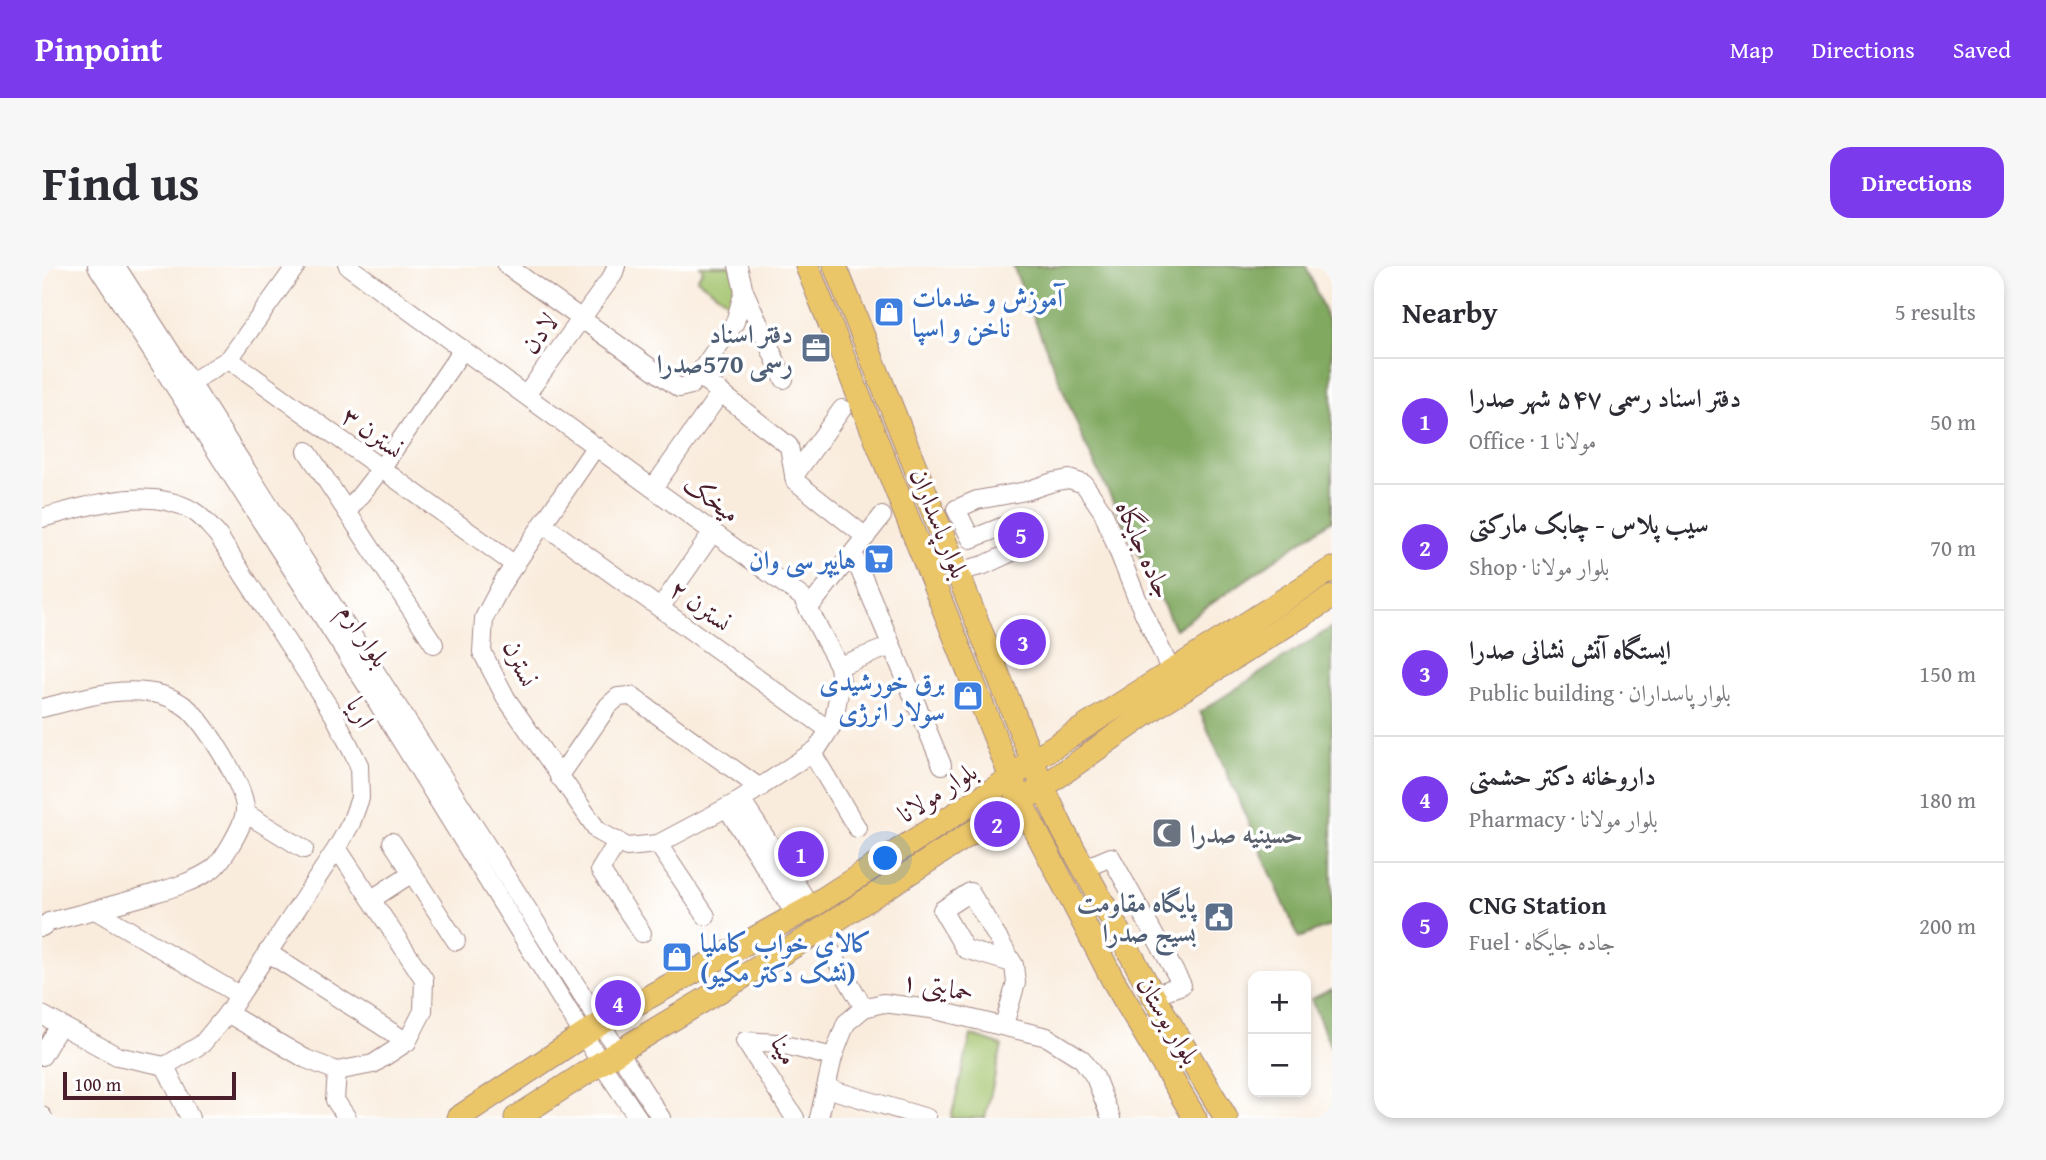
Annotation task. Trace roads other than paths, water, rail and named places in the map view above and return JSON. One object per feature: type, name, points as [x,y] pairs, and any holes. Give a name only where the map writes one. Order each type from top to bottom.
[{"type":"main road","points":[[810,274],[837,270]]},
{"type":"main road","name":"بلوار پاسداران","points":[[837,270],[1043,787]]},
{"type":"main road","name":"بلوار پاسداران","points":[[810,274],[1020,800]]},
{"type":"main road","name":"بلوار مولانا","points":[[458,1118],[592,1029],[803,911],[1332,569]]},
{"type":"main road","name":"بلوار مولانا","points":[[516,1118],[609,1058],[819,931],[1043,787],[1163,702],[1332,597]]},
{"type":"main road","points":[[1016,719],[1040,732],[1052,735],[1073,734]]},
{"type":"main road","name":"بلوار بوستان","points":[[1043,787],[1063,830],[1153,995],[1226,1118]]},
{"type":"main road","name":"بلوار بوستان","points":[[1020,800],[1113,980],[1195,1118]]},
{"type":"street","name":"بلوار ارم","points":[[97,266],[123,291],[609,1058]]},
{"type":"street","name":"بلوار ارم","points":[[116,266],[123,291]]},
{"type":"street","points":[[201,376],[229,359],[296,266]]},
{"type":"street","name":"میخک","points":[[348,266],[803,597],[839,666],[841,682],[833,724],[817,749],[734,804],[658,844],[622,844]]},
{"type":"street","points":[[507,266],[679,388],[691,385],[734,322],[744,291]]},
{"type":"street","name":"لادن","points":[[526,395],[613,275],[616,266]]},
{"type":"street","points":[[738,266],[744,291],[784,379]]},
{"type":"street","points":[[347,512],[380,470],[463,349]]},
{"type":"street","name":"نسترن ۳","points":[[229,359],[515,565]]},
{"type":"street","points":[[698,375],[789,446],[795,481],[866,537]]},
{"type":"street","points":[[653,488],[721,392]]},
{"type":"street","points":[[794,476],[842,408]]},
{"type":"street","name":"نسترن","points":[[596,446],[515,565],[484,618],[482,652],[506,698],[598,831],[622,844]]},
{"type":"street","points":[[307,451],[434,644]]},
{"type":"street","name":"جاده جایگاه","points":[[957,572],[984,565],[1034,542],[1024,518],[971,539],[956,509],[977,500],[1026,491],[1053,482],[1069,479],[1084,484],[1103,512],[1136,596],[1171,671]]},
{"type":"street","name":"اریا","points":[[42,519],[127,499],[168,501],[195,512],[217,534],[334,715],[359,765],[360,798],[351,823],[337,848],[227,1013],[202,1044],[165,1066]]},
{"type":"street","points":[[809,608],[882,516]]},
{"type":"street","name":"نسترن ۲","points":[[543,524],[829,730]]},
{"type":"street","points":[[660,608],[713,532]]},
{"type":"street","points":[[853,554],[942,765]]},
{"type":"street","points":[[839,666],[891,646]]},
{"type":"street","points":[[42,708],[105,693],[140,691],[164,696],[187,708],[202,724],[235,780],[243,797],[245,813],[233,840],[213,869],[185,884],[49,922],[42,927]]},
{"type":"street","points":[[559,777],[608,706],[618,697],[631,696],[760,788]]},
{"type":"street","points":[[812,753],[857,828]]},
{"type":"street","points":[[734,804],[803,911]]},
{"type":"street","points":[[245,813],[304,849]]},
{"type":"street","points":[[392,842],[456,942]]},
{"type":"street","points":[[622,844],[600,870],[642,933]]},
{"type":"street","points":[[658,844],[706,916]]},
{"type":"street","points":[[227,1013],[306,1059],[337,1071],[373,1064],[407,1042],[423,1011],[424,979],[337,848]]},
{"type":"street","points":[[372,899],[412,873]]},
{"type":"street","points":[[95,910],[239,995]]},
{"type":"street","points":[[819,931],[864,1008]]},
{"type":"street","points":[[267,952],[407,1042]]},
{"type":"street","points":[[1002,1024],[1016,983],[1012,963]]},
{"type":"street","name":"حمایتی ۱","points":[[819,1118],[834,1057],[846,1023],[864,1008],[883,1003],[931,1009],[1047,1037],[1082,1059],[1095,1077],[1111,1118]]},
{"type":"street","points":[[42,1015],[117,1056],[165,1066],[190,1118]]},
{"type":"street","points":[[42,1056],[60,1025]]},
{"type":"street","name":"مینا","points":[[795,1118],[745,1041],[777,1044],[834,1057]]},
{"type":"street","points":[[609,1058],[638,1118]]},
{"type":"street","points":[[609,1058],[661,1118]]},
{"type":"street","points":[[337,1071],[335,1100],[347,1118]]},
{"type":"street","points":[[826,1088],[927,1118]]},
{"type":"place","name":"آموزش و خدمات ناخن و اسپا","points":[[889,312]]},
{"type":"place","name":"دفتر اسناد رسمی 570صدرا","points":[[816,348]]},
{"type":"place","name":"CNG Station","points":[[1021,535]]},
{"type":"place","name":"هایپر سی وان","points":[[879,559]]},
{"type":"place","name":"ایستگاه آتش نشانی صدرا","points":[[1023,642]]},
{"type":"place","name":"برق خورشیدی سولار انرژی","points":[[968,696]]},
{"type":"place","name":"سیب پلاس - چابک مارکتی","points":[[997,824]]},
{"type":"place","name":"حسینیه صدرا","points":[[1167,833]]},
{"type":"place","name":"دفتر اسناد رسمی ۵۴۷ شهر صدرا","points":[[801,854]]},
{"type":"place","name":"پایگاه مقاومت بسیج صدرا","points":[[1219,917]]},
{"type":"place","name":"کالای خواب کاملیا (تشک دکتر مکیو)","points":[[677,957]]},
{"type":"place","name":"داروخانه دکتر حشمتی","points":[[618,1003]]}]
